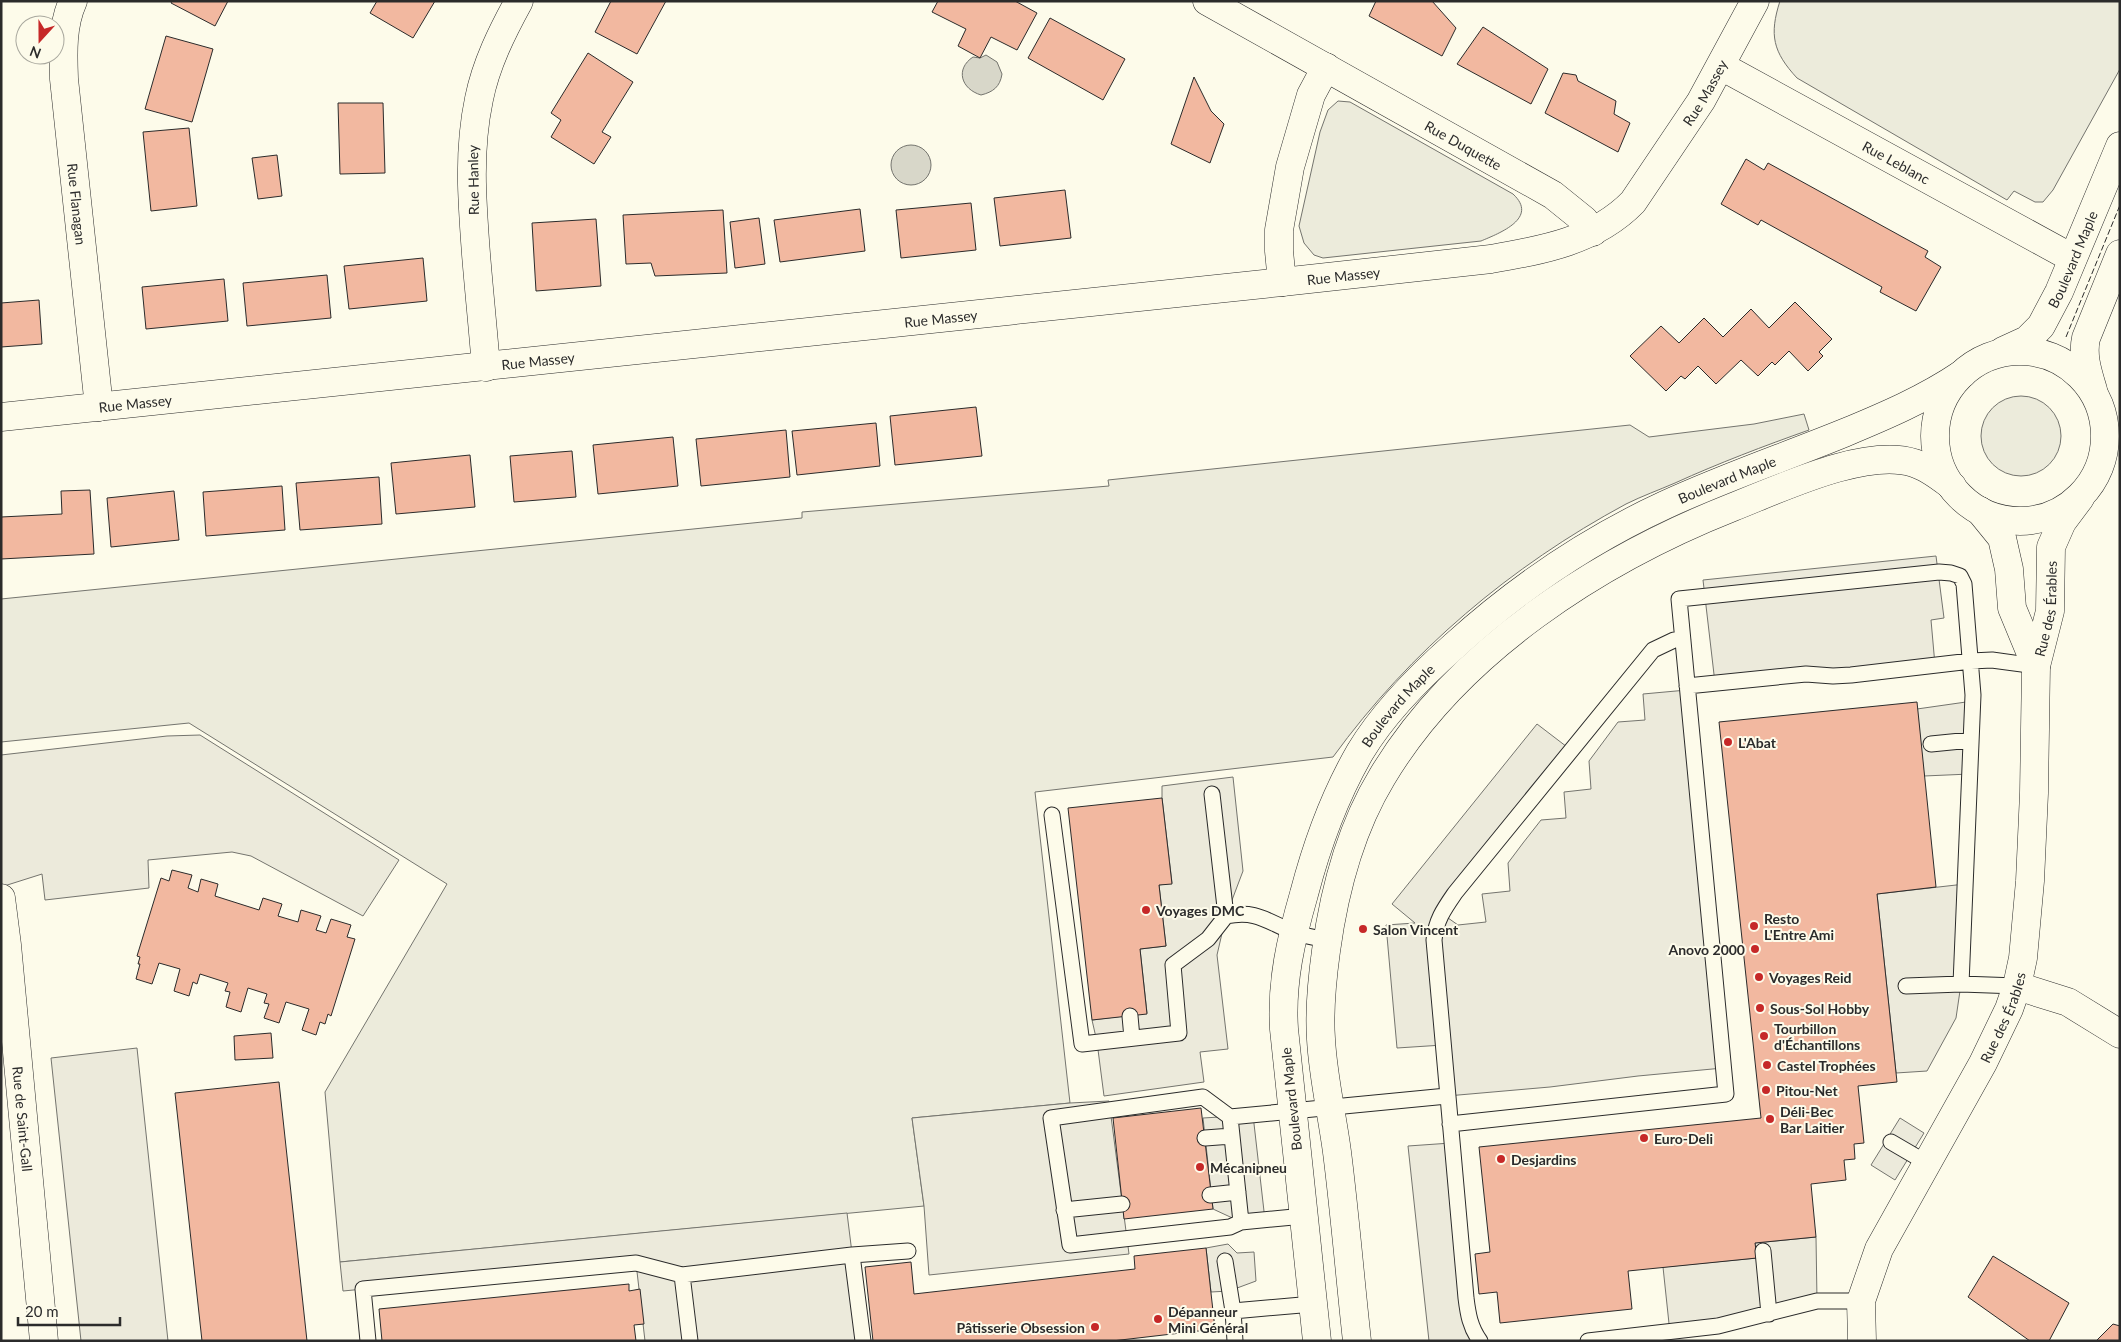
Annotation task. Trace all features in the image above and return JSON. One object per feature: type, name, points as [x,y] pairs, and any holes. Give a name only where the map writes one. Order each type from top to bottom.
[{"type":"street","name":"Rue Flanagan","points":[[73,1],[66,26],[63,51],[64,79],[99,407]]},
{"type":"street","name":"Rue Hanley","points":[[486,367],[472,203],[472,144],[479,98],[486,70],[519,1]]},
{"type":"street","name":"Rue Duquette","points":[[1207,1],[1553,195],[1584,220],[1593,232]]},
{"type":"street","name":"Rue Massey","points":[[1,417],[1491,259],[1559,244],[1593,232],[1620,215],[1633,202],[1701,101],[1755,1]]},
{"type":"street","name":"Rue Leblanc","points":[[1721,66],[2072,258]]},
{"type":"street","points":[[1282,282],[1279,230],[1290,167],[1311,95],[1326,67]]},
{"type":"street","name":"Boulevard Maple","points":[[2001,352],[2027,340],[2041,326],[2059,292],[2120,146]]},
{"type":"street","points":[[2094,394],[2084,359],[2084,348],[2086,338],[2120,254]]},
{"type":"street","points":[[2014,350],[2029,351],[2063,362],[2087,382],[2094,394],[2101,406],[2104,420],[2105,448],[2097,475],[2080,498],[2054,516],[2026,522],[2002,520],[1978,509],[1952,486],[1937,461],[1934,445],[1935,430],[1943,401],[1951,386],[1974,364],[2001,352],[2014,350]]},
{"type":"street","name":"Boulevard Maple","points":[[1317,1341],[1282,1007],[1286,965],[1321,835],[1333,803],[1361,750],[1396,703],[1439,659],[1494,611],[1548,570],[1636,519],[1700,490],[1886,416],[1933,393],[1962,374]]},
{"type":"street","name":"Boulevard Maple","points":[[1357,1341],[1321,1039],[1321,998],[1328,940],[1336,896],[1355,836],[1373,793],[1389,766],[1418,725],[1480,661],[1541,611],[1612,564],[1672,533],[1836,468],[1882,460],[1906,461],[1928,469],[1952,486]]},
{"type":"street","name":"Rue des Érables","points":[[1862,1341],[1861,1301],[1879,1249],[1988,1055],[2009,1009],[2017,986],[2023,958],[2030,880],[2034,793],[2036,666],[2050,611],[2052,547],[2062,522],[2080,498]]},
{"type":"street","name":"Rue des Érables","points":[[1978,509],[2002,538],[2008,561],[2012,608],[2036,666]]},
{"type":"street","name":"Rue de Saint-Gall","points":[[1,898],[44,1341]]},
{"type":"street","points":[[2017,986],[2068,1002],[2120,1034]]},
{"type":"lane","points":[[1450,1124],[1726,1094],[1679,599],[1943,572],[1960,576],[1964,584],[1973,694],[1960,984]]},
{"type":"lane","points":[[1480,1341],[1468,1317],[1434,940],[1436,927],[1441,913],[1653,650],[1674,640],[1683,640]]},
{"type":"lane","points":[[1687,686],[1806,674],[1851,675],[1971,661],[1992,660],[2036,666]]},
{"type":"lane","points":[[1931,744],[1971,740]]},
{"type":"lane","points":[[1212,794],[1226,916]]},
{"type":"lane","points":[[1052,815],[1082,1044],[1179,1033],[1173,965],[1208,939],[1226,916],[1242,913],[1263,917],[1294,932],[1328,940]]},
{"type":"lane","points":[[1906,986],[1960,984],[2017,986]]},
{"type":"lane","points":[[1130,1016],[1132,1038]]},
{"type":"lane","points":[[1304,1216],[1241,1222],[1230,1227],[1070,1245],[1051,1118],[1202,1097],[1230,1117],[1447,1096]]},
{"type":"lane","points":[[1230,1117],[1241,1222]]},
{"type":"lane","points":[[1205,1138],[1232,1136]]},
{"type":"lane","points":[[1891,1142],[1927,1163]]},
{"type":"lane","points":[[1210,1195],[1238,1192]]},
{"type":"lane","points":[[1064,1210],[1122,1204]]},
{"type":"lane","points":[[368,1341],[363,1289],[636,1263],[682,1275],[908,1251]]},
{"type":"lane","points":[[1763,1251],[1769,1314]]},
{"type":"lane","points":[[852,1256],[863,1341]]},
{"type":"lane","points":[[1225,1261],[1235,1341]]},
{"type":"lane","points":[[682,1275],[690,1341]]},
{"type":"lane","points":[[1588,1341],[1718,1326],[1817,1301],[1861,1301]]},
{"type":"lane","points":[[1232,1312],[1313,1304]]},
{"type":"shaded area","points":[[1780,1],[2120,1],[2120,69],[2053,190],[2043,202],[2035,202],[2014,191],[2007,200],[1797,78],[1783,60],[1775,43],[1775,24]]},
{"type":"shaded area","points":[[986,55],[997,62],[1002,74],[1000,82],[995,88],[981,95],[965,84],[962,73],[967,62],[973,57],[980,58]]},
{"type":"shaded area","points":[[1338,101],[1350,102],[1513,194],[1520,203],[1522,210],[1519,217],[1514,224],[1498,234],[1481,241],[1323,258],[1314,255],[1304,243],[1299,226],[1320,132],[1328,110]]},
{"type":"shaded area","points":[[911,145],[925,151],[931,165],[925,179],[911,185],[897,179],[891,165],[897,151]]},
{"type":"shaded area","points":[[2021,396],[2036,399],[2049,408],[2058,421],[2061,436],[2058,451],[2049,464],[2036,473],[2021,476],[2006,473],[1993,464],[1984,451],[1981,436],[1984,421],[1993,408],[2006,399]]},
{"type":"shaded area","points":[[1804,414],[1809,430],[1725,462],[1626,504],[1584,528],[1503,583],[1465,614],[1395,681],[1333,757],[1035,792],[1070,1103],[912,1118],[924,1206],[340,1262],[325,1092],[447,884],[189,723],[1,742],[1,599],[802,518],[802,512],[1109,486],[1108,480],[1630,425],[1649,437],[1754,424]]},
{"type":"shaded area","points":[[1936,556],[1944,618],[1931,620],[1935,665],[1715,683],[1703,580]]},
{"type":"shaded area","points":[[1687,690],[1723,1068],[1447,1096],[1443,1045],[1397,1048],[1386,925],[1415,923],[1392,904],[1537,724],[1571,750],[1441,913],[1458,925],[1486,922],[1482,894],[1510,891],[1508,863],[1541,820],[1566,818],[1564,792],[1591,789],[1589,761],[1618,722],[1645,720],[1643,694]]},
{"type":"shaded area","points":[[1973,701],[1970,774],[1924,776],[1917,709]]},
{"type":"shaded area","points":[[200,735],[399,860],[363,916],[251,856],[232,852],[148,860],[149,888],[45,900],[42,874],[1,887],[1,755],[167,736]]},
{"type":"shaded area","points":[[1233,777],[1243,871],[1226,916],[1217,955],[1228,1049],[1200,1052],[1204,1082],[1104,1096],[1097,1042],[1092,1020],[1147,1013],[1140,949],[1166,946],[1159,885],[1172,883],[1162,786]]},
{"type":"shaded area","points":[[1965,884],[1961,984],[1956,1018],[1927,1071],[1896,1073],[1877,894]]},
{"type":"shaded area","points":[[137,1048],[168,1341],[81,1341],[51,1058]]},
{"type":"shaded area","points":[[1109,1101],[1129,1254],[929,1275],[924,1206],[912,1118]]},
{"type":"shaded area","points":[[1253,1115],[1265,1220],[1241,1222],[1213,1209],[1203,1118]]},
{"type":"shaded area","points":[[1900,1118],[1924,1133],[1895,1180],[1871,1165]]},
{"type":"shaded area","points":[[1451,1143],[1471,1341],[1429,1341],[1408,1146]]},
{"type":"shaded area","points":[[847,1213],[863,1341],[645,1341],[636,1263],[343,1291],[340,1262]]},
{"type":"shaded area","points":[[1816,1237],[1817,1301],[1670,1333],[1663,1267],[1757,1258],[1755,1243]]},
{"type":"shaded area","points":[[1228,1244],[1237,1253],[1254,1252],[1256,1281],[1229,1291],[1211,1292],[1206,1248]]},
{"type":"building","points":[[172,1],[228,1],[215,26],[171,3]]},
{"type":"building","points":[[377,1],[435,1],[413,38],[370,13]]},
{"type":"building","points":[[611,1],[666,1],[637,54],[595,32]]},
{"type":"building","points":[[938,1],[1015,1],[1037,13],[1017,50],[991,37],[980,58],[958,46],[966,29],[932,12]]},
{"type":"building","points":[[1376,1],[1432,1],[1456,28],[1442,56],[1369,16]]},
{"type":"building","points":[[1050,18],[1125,59],[1103,100],[1028,58]]},
{"type":"building","points":[[1483,27],[1548,69],[1531,104],[1457,64]]},
{"type":"building","points":[[166,36],[213,49],[192,122],[145,109]]},
{"type":"building","points":[[588,53],[633,82],[602,132],[611,137],[594,164],[551,137],[561,120],[551,113]]},
{"type":"building","points":[[1563,73],[1576,75],[1578,81],[1616,101],[1614,114],[1630,123],[1618,152],[1545,113]]},
{"type":"building","points":[[1194,77],[1211,111],[1224,124],[1210,163],[1171,144]]},
{"type":"building","points":[[338,103],[383,103],[385,173],[340,174]]},
{"type":"building","points":[[189,128],[197,206],[151,211],[143,132]]},
{"type":"building","points":[[277,155],[282,196],[258,199],[252,158]]},
{"type":"building","points":[[1746,159],[1764,170],[1768,163],[1928,251],[1925,257],[1941,267],[1916,311],[1880,292],[1882,287],[1761,220],[1758,225],[1721,204]]},
{"type":"building","points":[[1065,190],[1071,238],[1000,246],[994,198]]},
{"type":"building","points":[[971,203],[976,250],[901,258],[896,210]]},
{"type":"building","points":[[860,209],[865,251],[780,262],[774,220]]},
{"type":"building","points":[[723,210],[727,273],[655,276],[651,263],[626,264],[623,215]]},
{"type":"building","points":[[759,218],[765,264],[735,268],[730,222]]},
{"type":"building","points":[[596,219],[601,286],[536,291],[532,223]]},
{"type":"building","points":[[423,258],[427,301],[349,309],[344,266]]},
{"type":"building","points":[[327,275],[331,318],[247,326],[243,283]]},
{"type":"building","points":[[224,279],[228,321],[146,329],[142,287]]},
{"type":"building","points":[[39,300],[42,344],[1,347],[1,303]]},
{"type":"building","points":[[1795,302],[1832,339],[1819,352],[1823,356],[1808,371],[1789,351],[1775,365],[1772,362],[1758,376],[1741,360],[1716,384],[1698,366],[1685,379],[1681,376],[1666,391],[1630,356],[1661,326],[1679,343],[1704,318],[1723,337],[1751,309],[1769,328]]},
{"type":"building","points":[[976,407],[982,456],[895,465],[890,416]]},
{"type":"building","points":[[876,423],[880,466],[797,475],[792,431]]},
{"type":"building","points":[[786,430],[790,477],[701,486],[696,439]]},
{"type":"building","points":[[673,437],[678,486],[598,494],[593,445]]},
{"type":"building","points":[[572,451],[576,497],[514,502],[510,456]]},
{"type":"building","points":[[470,455],[475,507],[396,514],[391,463]]},
{"type":"building","points":[[379,477],[382,524],[300,530],[296,483]]},
{"type":"building","points":[[282,486],[285,530],[206,536],[203,492]]},
{"type":"building","points":[[90,490],[94,554],[1,559],[1,517],[62,514],[61,491]]},
{"type":"building","points":[[174,491],[179,540],[111,547],[107,498]]},
{"type":"building","points":[[1917,702],[1936,887],[1877,894],[1897,1082],[1858,1086],[1864,1143],[1854,1144],[1855,1159],[1844,1160],[1846,1180],[1811,1184],[1816,1237],[1755,1243],[1757,1258],[1628,1271],[1632,1309],[1500,1323],[1497,1292],[1479,1294],[1475,1254],[1490,1252],[1479,1147],[1761,1118],[1719,722]]},
{"type":"building","points":[[1162,798],[1172,884],[1159,885],[1166,946],[1140,949],[1147,1014],[1092,1020],[1068,808]]},
{"type":"building","points":[[172,870],[192,875],[188,888],[198,892],[201,879],[218,884],[215,896],[259,910],[263,898],[282,904],[278,916],[298,922],[301,910],[321,916],[316,930],[326,933],[331,919],[351,925],[347,937],[355,939],[331,1016],[328,1014],[325,1024],[320,1022],[316,1035],[302,1030],[309,1009],[286,1002],[279,1023],[264,1018],[269,1004],[264,1003],[267,994],[248,988],[241,1012],[226,1007],[230,992],[225,991],[228,983],[200,974],[197,984],[193,982],[189,996],[174,991],[180,969],[159,963],[152,984],[136,979],[140,964],[138,964],[140,957],[137,956],[161,878],[169,881]]},
{"type":"building","points":[[271,1033],[273,1058],[235,1060],[234,1036]]},
{"type":"building","points":[[279,1082],[307,1341],[202,1341],[175,1093]]},
{"type":"building","points":[[1201,1108],[1213,1209],[1124,1219],[1113,1118]]},
{"type":"building","points":[[1206,1248],[1215,1329],[1112,1341],[873,1341],[865,1267],[911,1262],[914,1294],[1135,1269],[1134,1256]]},
{"type":"building","points":[[1993,1256],[2069,1303],[2049,1341],[2030,1341],[1968,1297]]},
{"type":"building","points":[[629,1284],[629,1291],[640,1289],[644,1324],[634,1325],[636,1341],[382,1341],[379,1309]]},
{"type":"building","points":[[2113,1324],[2120,1326],[2120,1341],[2096,1341]]},
{"type":"fence","points":[[2066,337],[2120,205]]},
{"type":"place","name":"L'Abat","points":[[1728,742]]},
{"type":"place","name":"Voyages DMC","points":[[1146,910]]},
{"type":"place","name":"Resto L'Entre Ami","points":[[1754,926]]},
{"type":"place","name":"Salon Vincent","points":[[1363,929]]},
{"type":"place","name":"Anovo 2000","points":[[1755,949]]},
{"type":"place","name":"Voyages Reid","points":[[1759,977]]},
{"type":"place","name":"Sous-Sol Hobby","points":[[1760,1008]]},
{"type":"place","name":"Tourbillon d'Échantillons","points":[[1764,1036]]},
{"type":"place","name":"Castel Trophées","points":[[1767,1065]]},
{"type":"place","name":"Pitou-Net","points":[[1766,1090]]},
{"type":"place","name":"Déli-Bec Bar Laitier","points":[[1770,1119]]},
{"type":"place","name":"Euro-Deli","points":[[1644,1138]]},
{"type":"place","name":"Desjardins","points":[[1501,1159]]},
{"type":"place","name":"Mécanipneu","points":[[1200,1167]]},
{"type":"place","name":"Dépanneur Mini Général","points":[[1158,1319]]},
{"type":"place","name":"Pâtisserie Obsession","points":[[1095,1327]]}]
